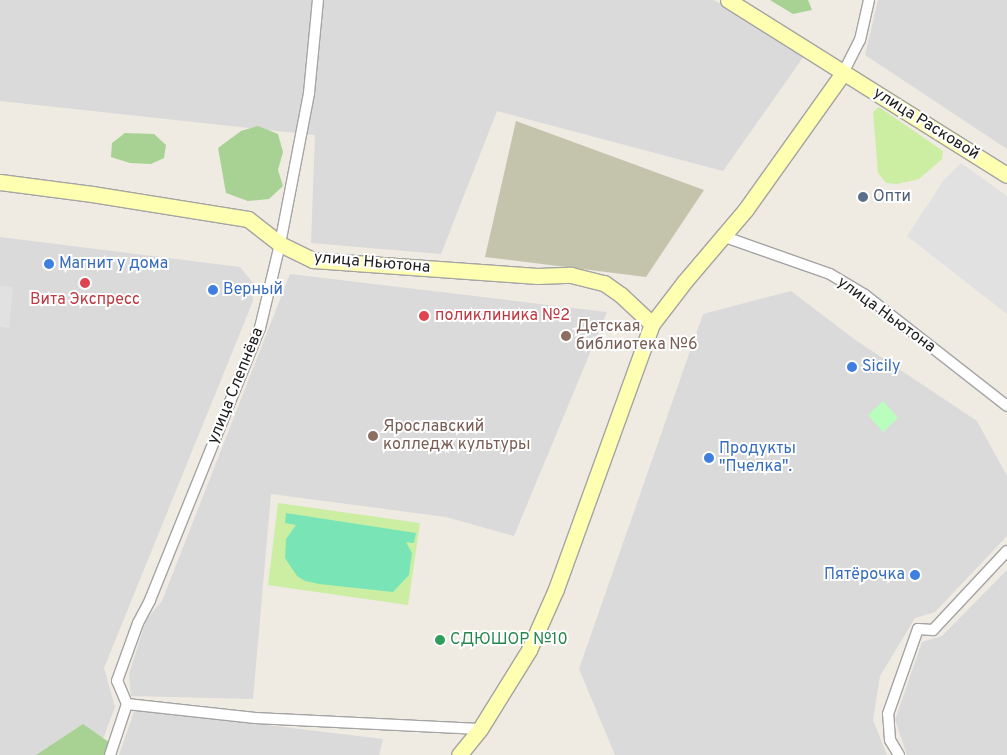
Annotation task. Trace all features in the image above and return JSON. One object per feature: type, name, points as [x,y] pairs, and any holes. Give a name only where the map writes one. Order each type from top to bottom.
[{"type":"street","name":"улица Слепнёва","points":[[127,704],[117,682],[138,623],[150,600],[260,328],[280,244],[309,93],[318,0]]},
{"type":"street","name":"улица Расковой","points":[[728,0],[1007,175]]},
{"type":"street","points":[[459,755],[480,729],[529,650],[556,589],[652,324],[685,281],[724,237],[844,73],[860,40],[868,0]]},
{"type":"street","name":"улица Ньютона","points":[[0,182],[92,194],[248,219],[280,244],[313,260],[537,276],[571,275],[604,283],[621,295],[652,324]]},
{"type":"street","name":"улица Ньютона","points":[[724,237],[795,260],[837,278],[865,294],[1007,406]]},
{"type":"street","points":[[899,755],[890,740],[888,714],[918,629],[934,630],[1007,551]]},
{"type":"street","points":[[110,755],[127,704],[255,718],[480,729]]},
{"type":"shaded area","points":[[0,0],[714,0],[804,56],[723,171],[497,111],[441,254],[311,243],[315,135],[0,101]]},
{"type":"shaded area","points":[[878,0],[1007,0],[1007,149],[865,55]]},
{"type":"shaded area","points":[[516,121],[704,190],[646,277],[485,257]]},
{"type":"shaded area","points":[[961,163],[1007,196],[1007,314],[907,236],[944,180]]},
{"type":"shaded area","points":[[0,237],[240,267],[253,283],[253,301],[104,668],[115,707],[97,755],[0,755]]},
{"type":"shaded area","points":[[290,274],[607,312],[514,536],[446,517],[271,494],[253,699],[131,696],[129,674],[146,620],[162,601]]},
{"type":"shaded area","points":[[0,286],[13,287],[9,328],[0,327]]},
{"type":"shaded area","points":[[791,291],[854,339],[977,421],[1007,476],[1007,536],[935,612],[915,618],[880,676],[873,720],[887,755],[615,755],[579,669],[703,314]]},
{"type":"shaded area","points":[[1007,570],[1007,755],[907,755],[895,720],[922,642],[942,636]]},
{"type":"shaded area","points":[[135,709],[383,739],[379,755],[119,755]]},
{"type":"green space","points":[[770,0],[808,0],[812,10],[793,14]]},
{"type":"green space","points":[[879,107],[943,151],[942,159],[919,179],[897,184],[886,183],[878,173],[873,112]]},
{"type":"green space","points":[[258,126],[278,134],[283,152],[278,170],[283,186],[269,199],[248,201],[226,193],[218,148],[241,131]]},
{"type":"green space","points":[[125,133],[154,134],[166,145],[164,158],[151,164],[130,163],[111,157],[112,143]]},
{"type":"green space","points":[[883,401],[898,418],[883,432],[868,415]]},
{"type":"green space","points":[[278,503],[420,523],[408,605],[268,585]]},
{"type":"green space","points":[[286,513],[416,533],[414,543],[406,542],[412,553],[409,575],[393,592],[305,581],[297,576],[285,558],[286,539],[296,525],[285,523]]},
{"type":"green space","points":[[83,724],[113,745],[109,755],[36,755]]},
{"type":"place","name":"Опти","points":[[863,197]]},
{"type":"place","name":"Магнит у дома","points":[[49,264]]},
{"type":"place","name":"Вита Экспресс","points":[[85,283]]},
{"type":"place","name":"Верный","points":[[213,290]]},
{"type":"place","name":"поликлиника №2","points":[[424,316]]},
{"type":"place","name":"Детская библиотека №6","points":[[566,336]]},
{"type":"place","name":"Sicily","points":[[852,367]]},
{"type":"place","name":"Ярославский колледж культуры","points":[[373,436]]},
{"type":"place","name":"Продукты \"Пчелка\".","points":[[709,458]]},
{"type":"place","name":"Пятёрочка","points":[[915,575]]},
{"type":"place","name":"СДЮШОР №10","points":[[440,640]]}]
